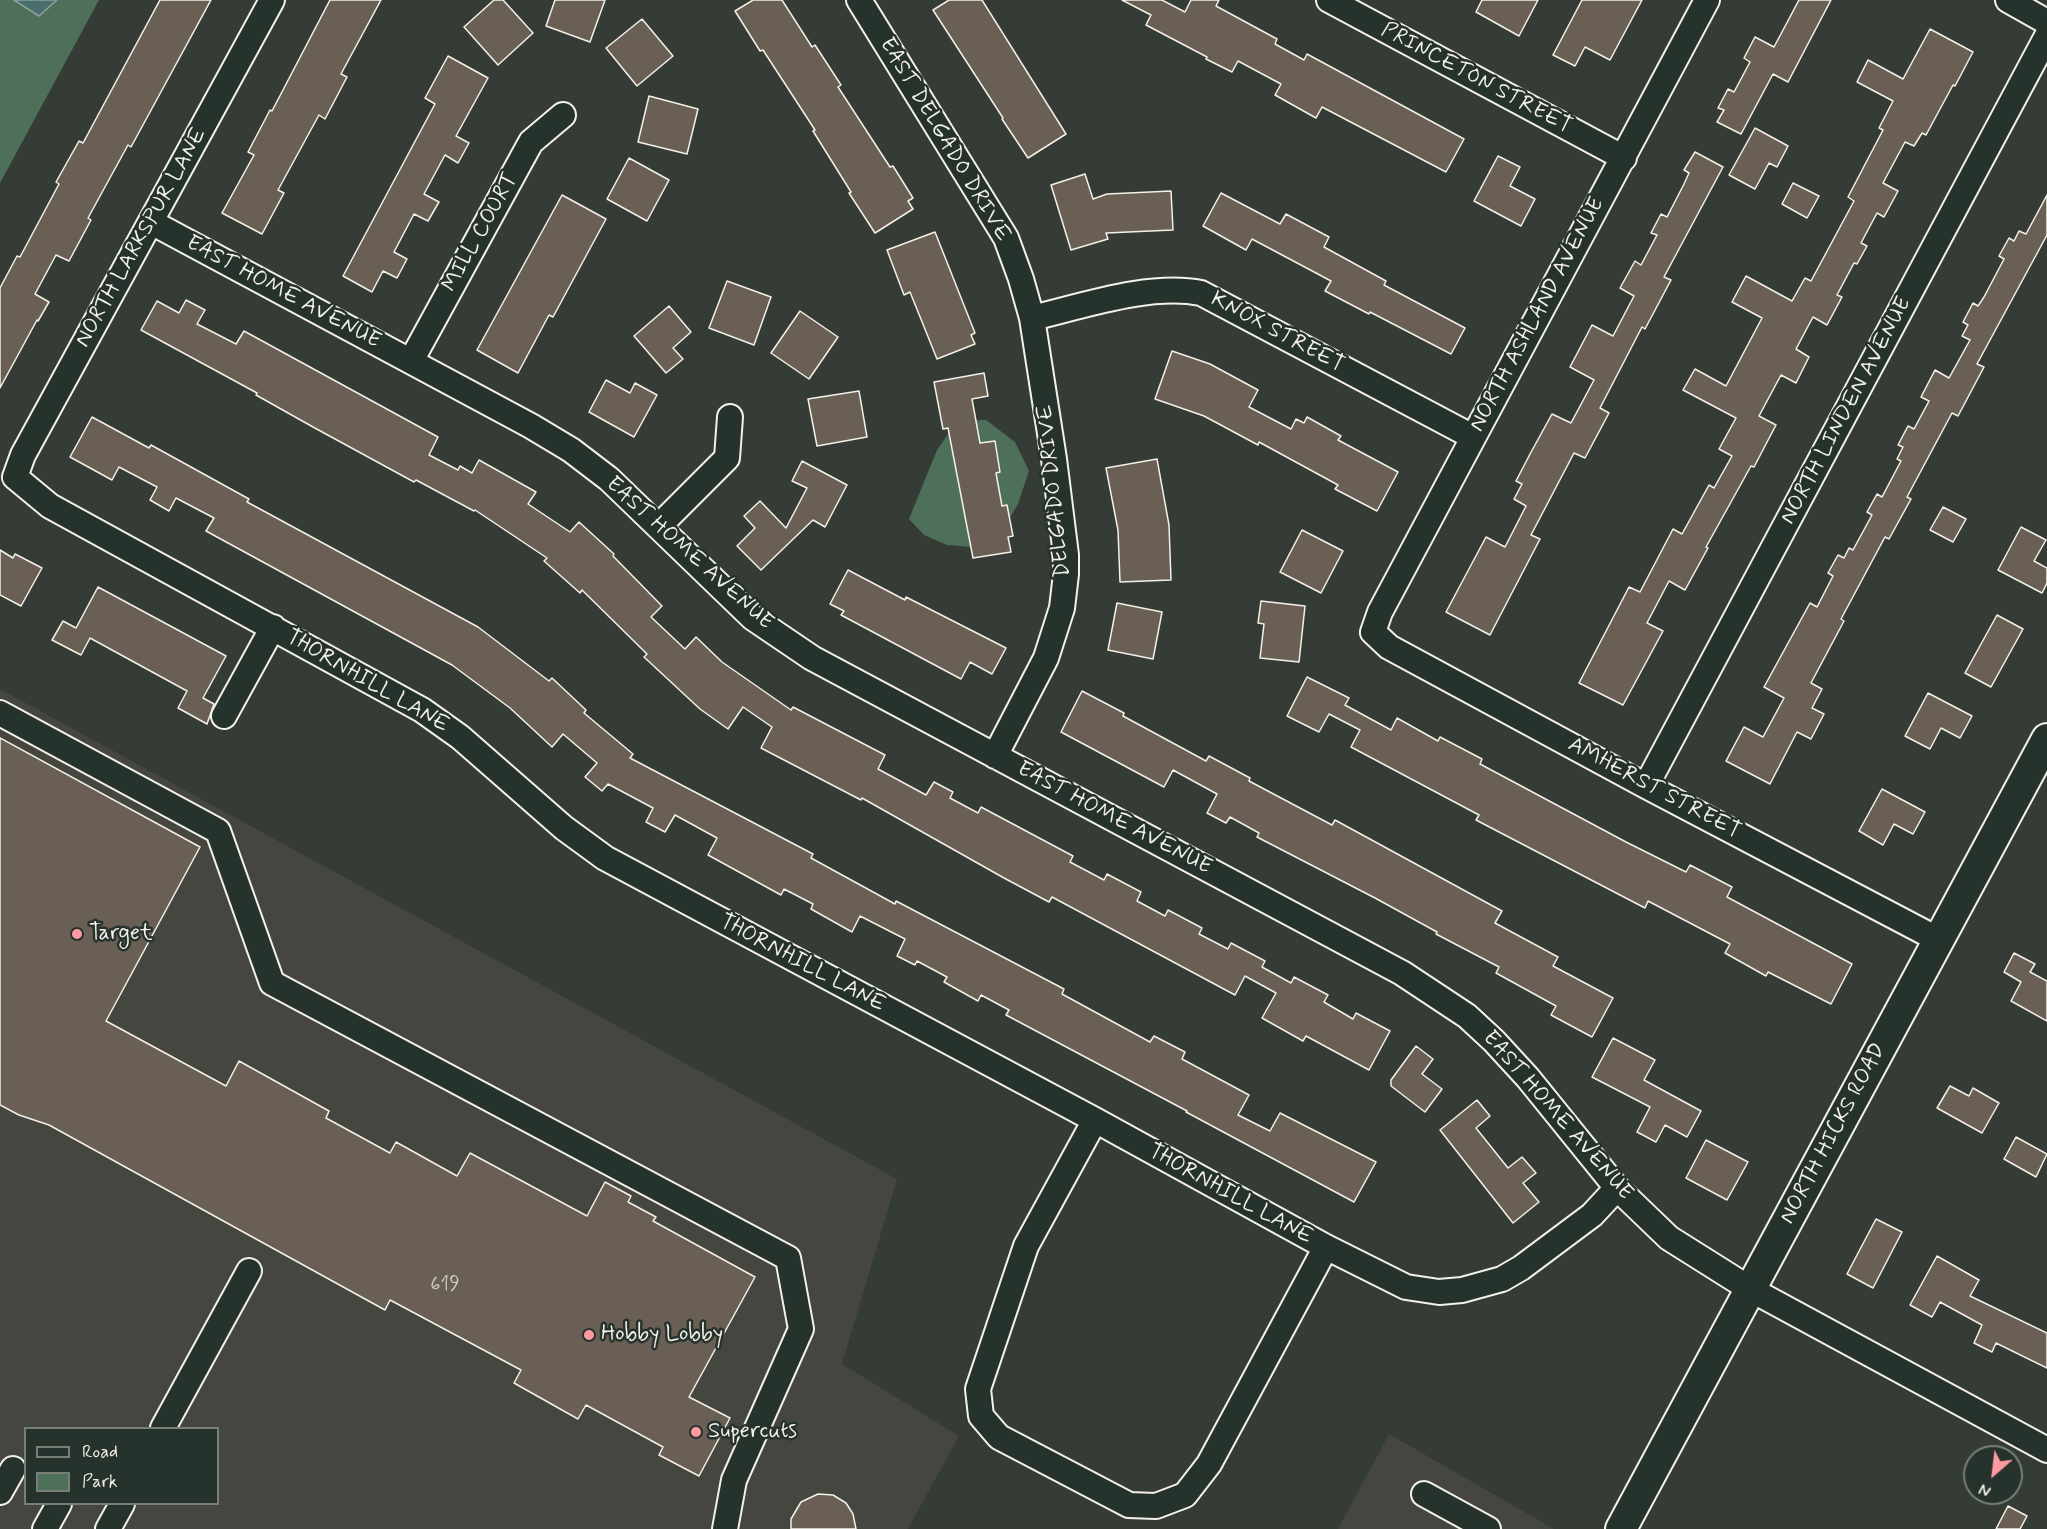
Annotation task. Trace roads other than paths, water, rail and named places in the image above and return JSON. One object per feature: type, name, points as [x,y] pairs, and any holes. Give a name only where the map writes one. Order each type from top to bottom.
[{"type":"main road","name":"NORTH HICKS ROAD","points":[[1621,1529],[2047,740]]},
{"type":"street","name":"NORTH LARKSPUR LANE","points":[[15,477],[24,455],[272,0]]},
{"type":"street","name":"EAST DELGADO DRIVE","points":[[860,0],[1006,238],[1032,318]]},
{"type":"street","name":"PRINCETON STREET","points":[[1329,0],[1624,158]]},
{"type":"street","name":"NORTH ASHLAND AVENUE","points":[[1373,632],[1380,612],[1707,0]]},
{"type":"street","points":[[2008,0],[2047,22]]},
{"type":"street","name":"NORTH LINDEN AVENUE","points":[[1646,786],[2047,36]]},
{"type":"street","name":"MILL COURT","points":[[411,361],[531,142],[563,115]]},
{"type":"street","name":"EAST HOME AVENUE","points":[[151,222],[531,426],[571,450],[609,479],[753,618],[812,658],[1402,972],[1438,995],[1467,1016],[1494,1041],[1528,1078],[1617,1188],[1669,1238],[1750,1289],[2047,1450]]},
{"type":"street","name":"KNOX STREET","points":[[1032,318],[1133,295],[1182,289],[1201,293],[1473,437]]},
{"type":"street","name":"DELGADO DRIVE","points":[[995,756],[1046,658],[1058,625],[1065,590],[1066,555],[1032,318]]},
{"type":"street","points":[[659,526],[727,458],[730,417]]},
{"type":"street","name":"THORNHILL LANE","points":[[15,477],[50,506],[422,710],[460,737],[582,843],[605,858],[1095,1120],[1326,1247],[1406,1287],[1439,1292],[1462,1290],[1502,1279],[1521,1268],[1592,1215],[1617,1188]]},
{"type":"street","points":[[224,716],[273,627]]},
{"type":"street","name":"AMHERST STREET","points":[[1373,632],[1389,647],[1646,786],[1939,940]]},
{"type":"street","points":[[0,713],[218,831],[272,983],[788,1258],[801,1329],[734,1480],[725,1529]]},
{"type":"street","points":[[1095,1120],[1026,1246],[978,1389],[981,1416],[999,1437],[1129,1505],[1156,1506],[1185,1494],[1209,1464],[1326,1247]]},
{"type":"street","points":[[164,1427],[249,1271]]},
{"type":"street","points":[[0,1492],[13,1469]]},
{"type":"street","points":[[1424,1494],[1488,1529]]},
{"type":"street","points":[[45,1529],[58,1505]]},
{"type":"street","points":[[108,1529],[121,1505]]},
{"type":"water","points":[[14,0],[57,0],[39,16]]},
{"type":"place","name":"Target","points":[[77,934]]},
{"type":"place","name":"Hobby Lobby","points":[[589,1335]]},
{"type":"place","name":"Supercuts","points":[[696,1432]]}]
